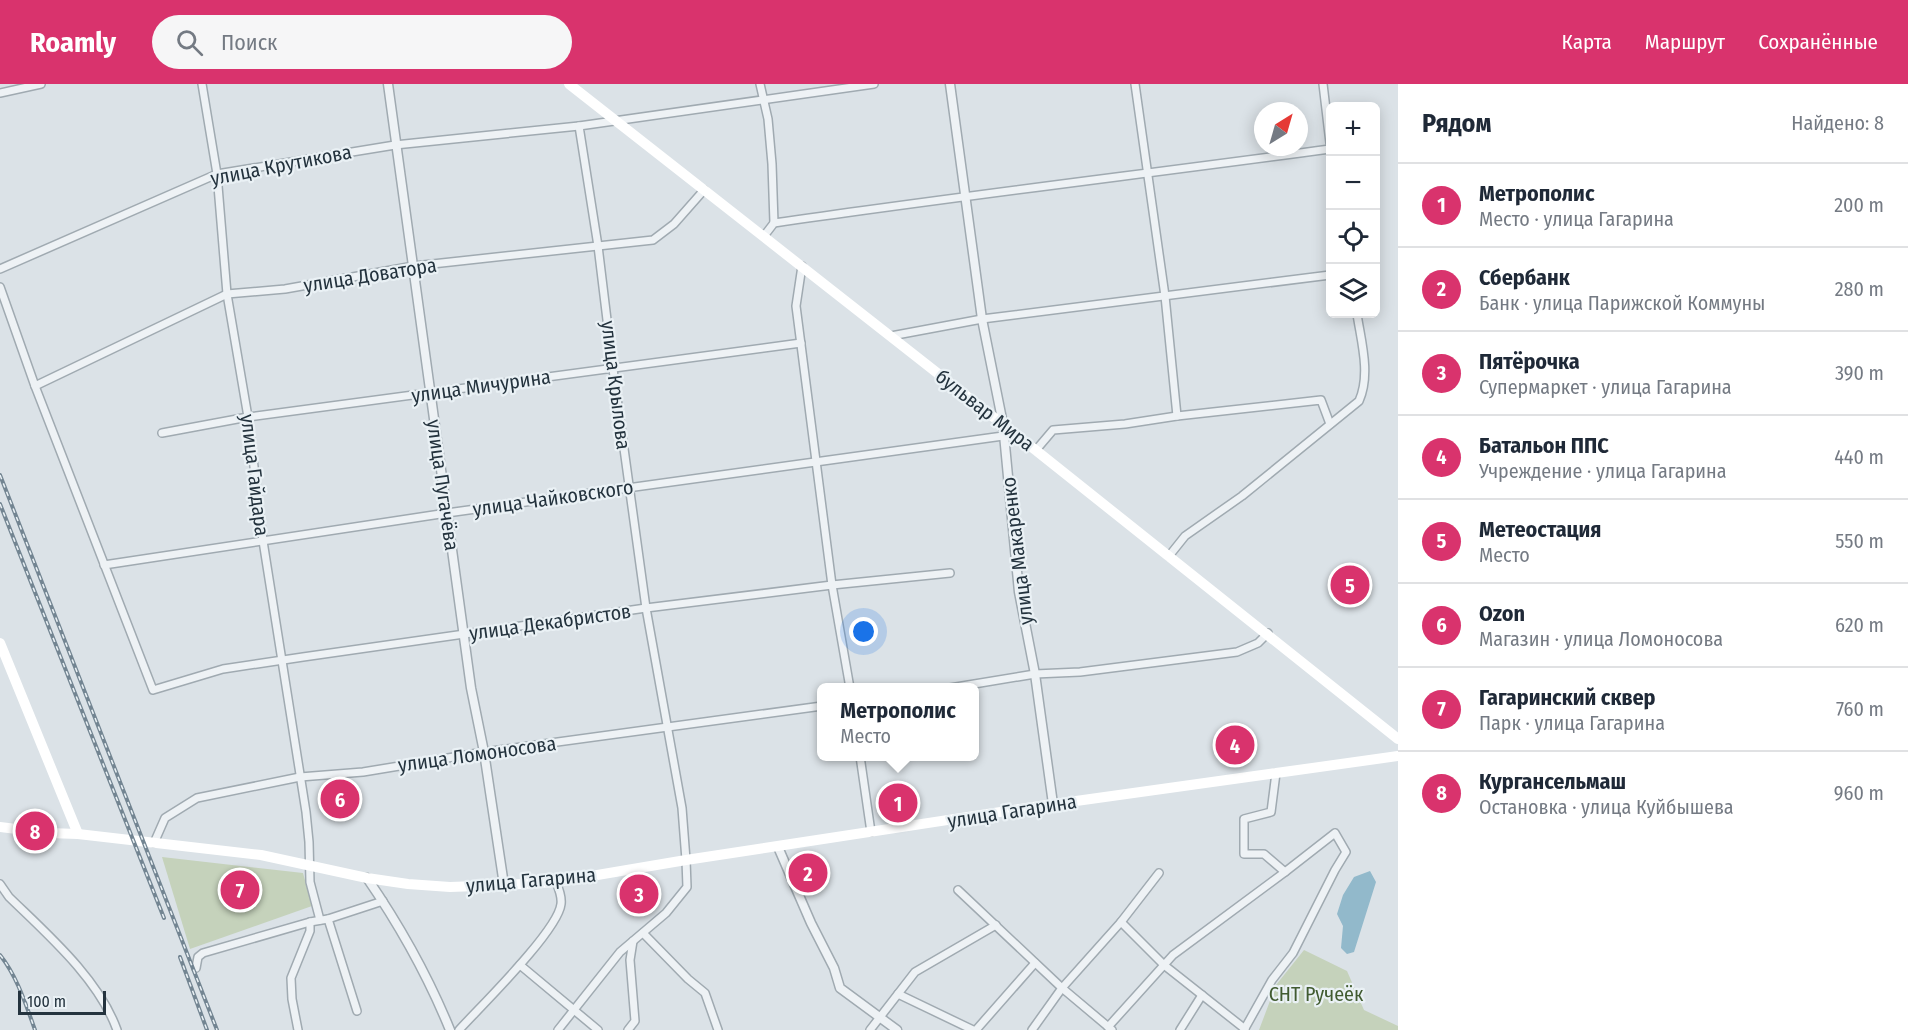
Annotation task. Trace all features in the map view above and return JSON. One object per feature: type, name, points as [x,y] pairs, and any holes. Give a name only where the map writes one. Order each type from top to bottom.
[{"type":"main road","name":"бульвар Мира","points":[[569,84],[580,88],[616,121],[1268,633],[1398,739]]},
{"type":"main road","points":[[0,643],[78,834]]},
{"type":"main road","name":"улица Гагарина","points":[[0,827],[261,855],[367,878],[450,887],[504,885],[556,882],[1053,804],[1398,756]]},
{"type":"street","points":[[0,93],[41,84]]},
{"type":"street","name":"улица Гайдара","points":[[202,84],[217,174],[227,294],[248,417],[263,541],[300,777],[309,842],[310,882],[320,920]]},
{"type":"street","name":"улица Пугачёва","points":[[388,84],[471,688],[484,752],[504,885]]},
{"type":"street","points":[[760,84],[768,119],[774,223],[764,236]]},
{"type":"street","points":[[579,126],[874,84]]},
{"type":"street","name":"улица Макаренко","points":[[950,84],[982,319],[1003,424],[1019,592],[1035,674],[1053,804]]},
{"type":"street","points":[[1135,84],[1165,296],[1177,416]]},
{"type":"street","points":[[1323,84],[1326,109]]},
{"type":"street","name":"улица Крутикова","points":[[0,269],[217,174],[395,145],[579,126]]},
{"type":"street","name":"улица Крылова","points":[[558,1030],[620,952],[666,913],[687,887],[682,808],[646,608],[598,246],[579,126]]},
{"type":"street","points":[[774,223],[1326,150]]},
{"type":"street","name":"улица Доватора","points":[[35,386],[227,294],[285,289],[414,266],[653,240],[674,224],[704,190]]},
{"type":"street","points":[[802,266],[796,306],[832,585],[849,683]]},
{"type":"street","points":[[891,336],[982,319],[1326,276]]},
{"type":"street","points":[[0,287],[35,386],[104,565]]},
{"type":"street","points":[[1169,556],[1185,536],[1242,496],[1359,401],[1363,393],[1365,368],[1358,318]]},
{"type":"street","name":"улица Мичурина","points":[[162,433],[248,417],[801,343]]},
{"type":"street","points":[[1036,450],[1053,430],[1125,424],[1321,400],[1330,424]]},
{"type":"street","name":"улица Чайковского","points":[[104,565],[447,513],[1004,436]]},
{"type":"street","name":"улица Декабристов","points":[[104,565],[153,690],[223,669],[282,660],[646,608],[951,573]]},
{"type":"street","points":[[977,683],[1035,674],[1080,672],[1237,652],[1258,643],[1268,633]]},
{"type":"street","name":"улица Ломоносова","points":[[154,843],[165,818],[197,798],[300,777],[363,772],[484,752],[817,707]]},
{"type":"street","points":[[861,761],[871,832]]},
{"type":"street","points":[[1276,772],[1271,812],[1244,819],[1244,854],[1264,854],[1286,872]]},
{"type":"street","points":[[958,890],[1062,988],[1110,1028],[1164,965],[1173,955],[1335,833],[1346,852],[1293,953],[1272,980],[1244,1030],[1164,965],[1121,922]]},
{"type":"street","points":[[778,847],[811,923],[834,968],[840,988],[897,1030]]},
{"type":"street","points":[[1032,1030],[1062,988],[1121,922],[1159,873]]},
{"type":"street","points":[[367,878],[383,901],[435,995],[450,1030]]},
{"type":"street","points":[[459,1030],[520,965],[560,911],[562,901],[556,882]]},
{"type":"street","points":[[0,884],[9,897],[91,982],[117,1030]]},
{"type":"street","points":[[195,968],[198,957],[203,953],[310,922],[328,919],[383,901]]},
{"type":"street","points":[[328,919],[357,1011]]},
{"type":"street","points":[[298,1030],[292,999],[291,978],[310,930],[310,922]]},
{"type":"street","points":[[870,1030],[915,972],[996,926]]},
{"type":"street","points":[[643,933],[705,993],[718,1030]]},
{"type":"street","points":[[628,1030],[635,1021],[630,960],[633,940]]},
{"type":"street","points":[[898,994],[975,1030],[1035,963]]},
{"type":"street","points":[[520,965],[598,1030]]},
{"type":"street","points":[[1180,1030],[1202,995]]},
{"type":"green space","points":[[162,857],[303,873],[312,906],[190,949]]},
{"type":"green space","name":"СНТ Ручеёк","points":[[1304,950],[1347,971],[1364,1010],[1398,1026],[1398,1030],[1259,1030],[1276,985]]},
{"type":"water","points":[[1370,871],[1376,882],[1354,952],[1347,954],[1341,948],[1343,926],[1337,914],[1343,895],[1354,877]]},
{"type":"railway","points":[[0,475],[217,1030]]},
{"type":"railway","points":[[0,504],[164,918]]},
{"type":"railway","points":[[0,955],[16,981],[35,1030]]},
{"type":"railway","points":[[180,957],[207,1030]]},
{"type":"place","name":"Метеостация","points":[[1350,585]]},
{"type":"place","name":"Батальон ППС","points":[[1235,745]]},
{"type":"place","name":"Ozon","points":[[340,799]]},
{"type":"place","name":"Метрополис","points":[[898,803]]},
{"type":"place","name":"Кургансельмаш","points":[[35,831]]},
{"type":"place","name":"Сбербанк","points":[[808,873]]},
{"type":"place","name":"Гагаринский сквер","points":[[240,890]]},
{"type":"place","name":"Пятёрочка","points":[[639,894]]}]
